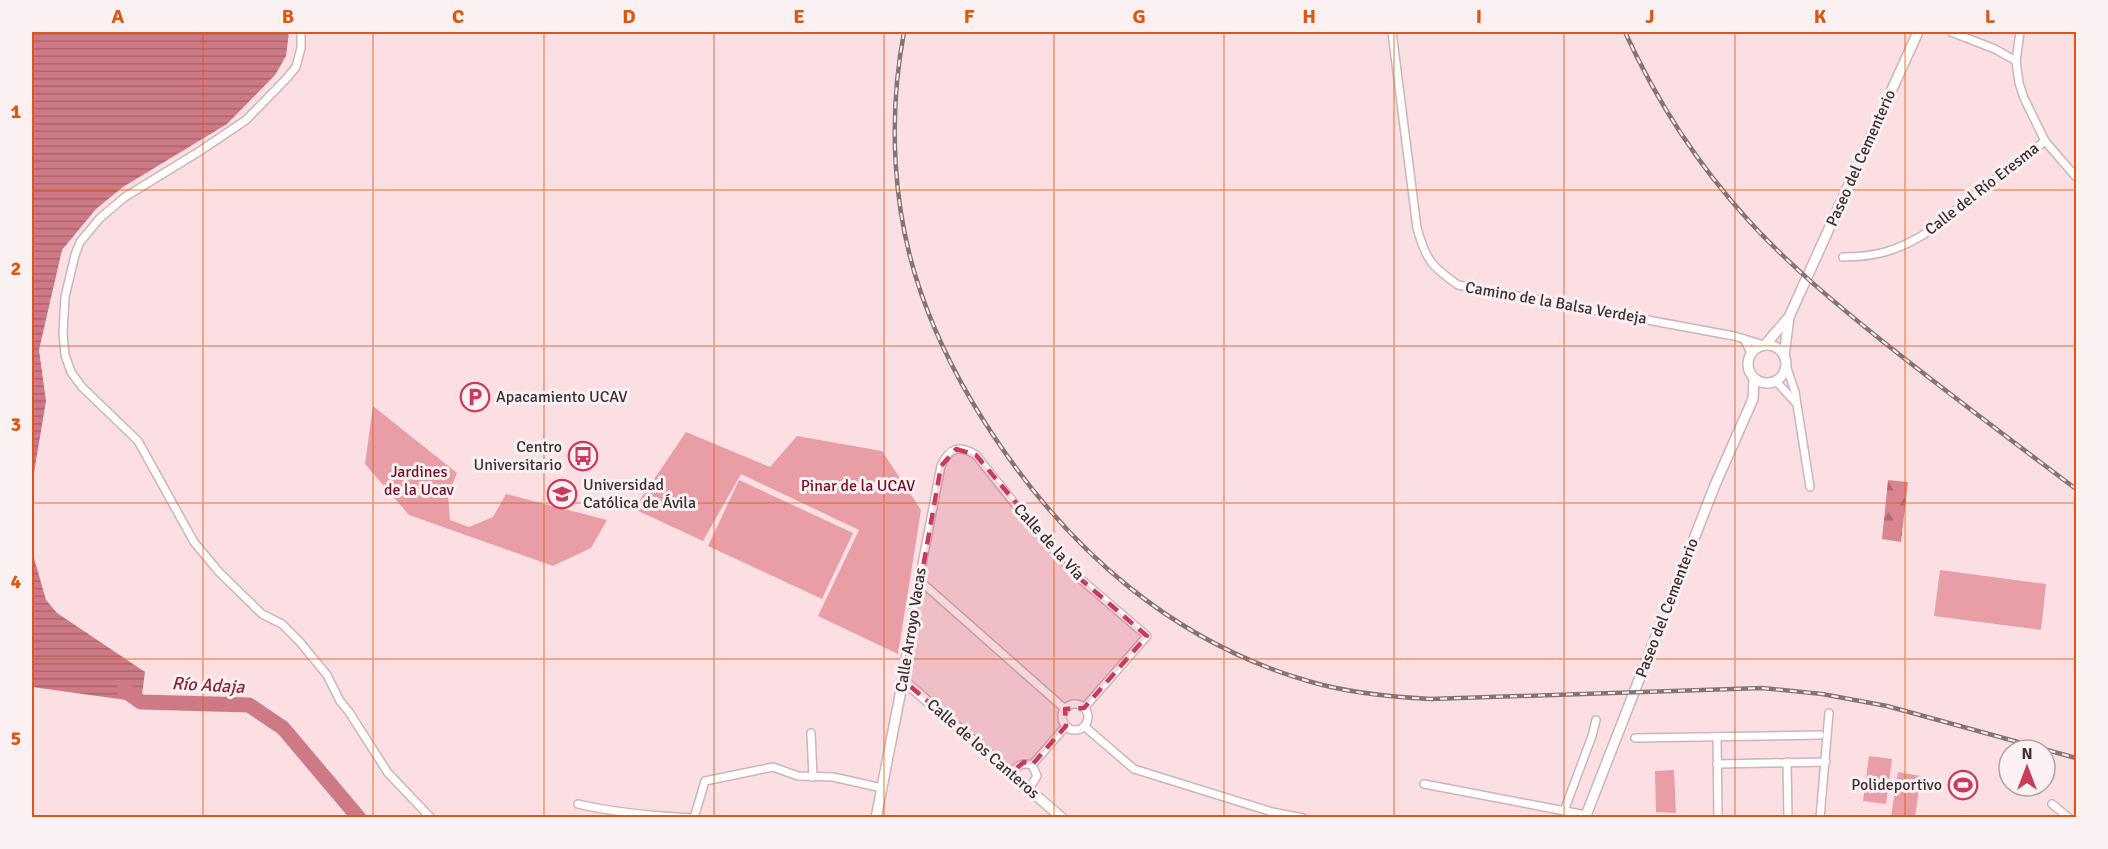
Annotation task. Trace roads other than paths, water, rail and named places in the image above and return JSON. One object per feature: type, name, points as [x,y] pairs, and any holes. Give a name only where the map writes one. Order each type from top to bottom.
[{"type":"main road","name":"Paseo del Cementerio","points":[[1765,345],[1789,317],[1918,32]]},
{"type":"main road","name":"Paseo del Cementerio","points":[[1785,361],[1789,317]]},
{"type":"main road","points":[[1765,345],[1776,348],[1785,361],[1784,372],[1772,382],[1754,378],[1748,366],[1751,353],[1759,346],[1765,345]]},
{"type":"main road","name":"Paseo del Cementerio","points":[[1585,816],[1714,485],[1753,399],[1754,378]]},
{"type":"main road","name":"Paseo del Cementerio","points":[[1753,399],[1772,382]]},
{"type":"main road","name":"Calle de los Canteros","points":[[903,680],[1062,818]]},
{"type":"main road","name":"Calle Arroyo Vacas","points":[[876,818],[903,680]]},
{"type":"street","points":[[301,32],[301,48],[296,67],[246,120],[125,197],[100,218],[80,242],[65,297],[63,333],[66,355],[71,372],[82,387],[138,441],[194,542],[219,572],[262,614],[282,624],[327,675],[340,701],[349,711],[388,773],[431,818]]},
{"type":"street","name":"Camino de la Balsa Verdeja","points":[[1392,32],[1417,228],[1424,251],[1435,269],[1458,285],[1744,339],[1765,345]]},
{"type":"street","points":[[1951,32],[1995,49],[2016,61]]},
{"type":"street","name":"Calle del Río Eresma","points":[[1843,257],[1892,252],[1923,236],[2045,141],[2024,98],[2019,82],[2016,61],[2020,32]]},
{"type":"street","points":[[2045,141],[2076,177]]},
{"type":"street","points":[[1744,339],[1751,353]]},
{"type":"street","points":[[1785,361],[1793,382],[1810,487]]},
{"type":"street","points":[[1772,382],[1784,387],[1797,405]]},
{"type":"street","name":"Calle Arroyo Vacas","points":[[903,680],[941,466],[946,455],[956,449]]},
{"type":"street","name":"Calle de la Vía","points":[[956,449],[966,449],[976,455],[1031,524],[1077,576],[1147,636],[1083,708]]},
{"type":"street","points":[[919,580],[1065,709]]},
{"type":"street","points":[[1072,705],[1083,708],[1088,718],[1084,726],[1073,730],[1066,726],[1062,719],[1065,709],[1072,705]]},
{"type":"street","points":[[1820,818],[1830,713]]},
{"type":"street","points":[[1564,811],[1596,720]]},
{"type":"street","points":[[1032,765],[1066,726]]},
{"type":"street","points":[[1084,726],[1134,769],[1272,812],[1304,818]]},
{"type":"street","points":[[811,733],[813,777]]},
{"type":"street","points":[[1635,738],[1820,735]]},
{"type":"street","points":[[1717,737],[1718,818]]},
{"type":"street","points":[[1787,762],[1788,818]]},
{"type":"street","points":[[1718,764],[1826,762]]},
{"type":"street","points":[[1011,773],[1021,764],[1032,765],[1037,776],[1029,789]]},
{"type":"street","points":[[578,804],[601,810],[693,818],[705,781],[773,767],[798,776],[833,777],[882,788]]},
{"type":"street","points":[[1424,784],[1585,816]]},
{"type":"street","points":[[2052,804],[2068,818]]},
{"type":"waterway","name":"Río Adaja","points":[[124,690],[141,702],[249,705],[283,728],[359,818]]},
{"type":"railway","points":[[904,32],[896,97],[895,130],[899,196],[911,261],[944,350],[995,438],[1057,519],[1092,555],[1130,588],[1170,617],[1213,643],[1259,664],[1323,685],[1385,696],[1431,699],[1762,688],[1822,694],[1887,706],[2076,758]]},
{"type":"railway","points":[[1625,32],[1650,82],[1679,131],[1730,200],[1764,237],[1813,283],[1881,340],[2076,489]]},
{"type":"place","name":"Apacamiento UCAV","points":[[475,397]]},
{"type":"place","name":"Centro Universitario","points":[[583,456]]},
{"type":"place","name":"Universidad Católica de Ávila","points":[[562,494]]},
{"type":"place","name":"Polideportivo","points":[[1963,785]]},
{"type":"park label","name":"Jardines de la Ucav","points":[[419,481]]},
{"type":"park label","name":"Pinar de la UCAV","points":[[858,486]]}]
